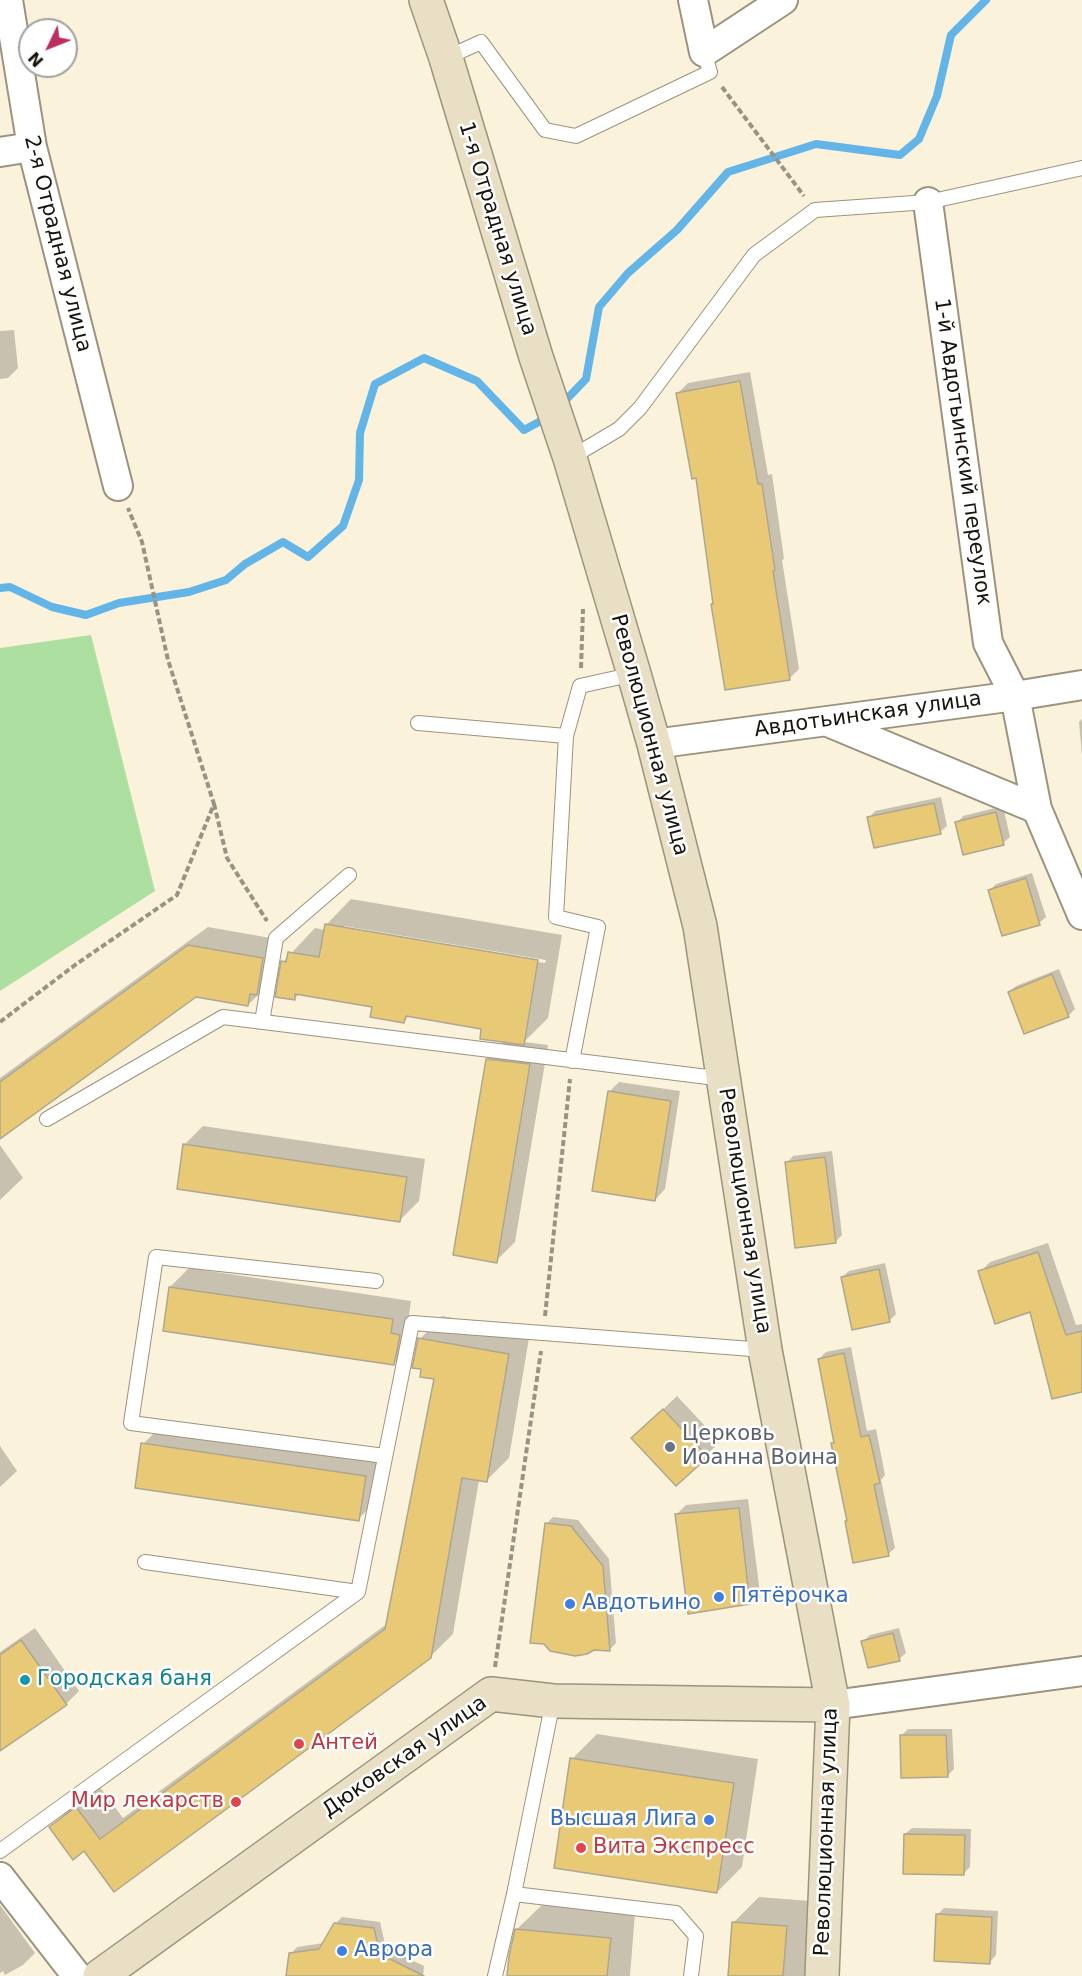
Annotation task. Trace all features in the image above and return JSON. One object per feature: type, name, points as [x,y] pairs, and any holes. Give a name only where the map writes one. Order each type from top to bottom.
[{"type":"main road","name":"1-я Отрадная улица","points":[[426,0],[446,58],[536,357],[570,458]]},
{"type":"main road","name":"Революционная улица","points":[[570,458],[654,744],[700,926],[765,1350],[833,1705],[822,1976]]},
{"type":"main road","name":"Дюковская улица","points":[[100,1976],[491,1694],[553,1701],[833,1705]]},
{"type":"street","name":"2-я Отрадная улица","points":[[8,0],[32,147],[118,486]]},
{"type":"street","points":[[693,0],[707,62],[783,0]]},
{"type":"street","points":[[0,152],[32,147]]},
{"type":"street","name":"1-й Авдотьинский переулок","points":[[928,202],[988,643],[1015,696],[1036,809],[1082,915]]},
{"type":"street","name":"Авдотьинская улица","points":[[654,744],[1082,685]]},
{"type":"street","points":[[826,721],[1036,809]]},
{"type":"street","points":[[833,1705],[1082,1671]]},
{"type":"street","points":[[0,1877],[77,1976]]},
{"type":"lane","points":[[446,58],[481,42],[545,130],[576,136],[707,62]]},
{"type":"lane","points":[[570,458],[619,429],[640,408],[754,255],[815,210],[928,202],[1082,168]]},
{"type":"lane","points":[[572,1061],[598,927],[556,917],[566,736],[580,686],[634,674]]},
{"type":"lane","points":[[418,723],[566,736]]},
{"type":"lane","points":[[262,1022],[276,938],[349,875]]},
{"type":"lane","points":[[47,1119],[223,1017],[724,1080]]},
{"type":"lane","points":[[376,1281],[156,1257],[131,1423],[386,1456]]},
{"type":"lane","points":[[0,1851],[358,1592],[412,1323],[765,1350]]},
{"type":"lane","points":[[144,1562],[358,1592]]},
{"type":"lane","points":[[495,1976],[553,1701]]},
{"type":"lane","points":[[514,1894],[676,1913],[696,1936],[692,1976]]},
{"type":"path","points":[[707,62],[815,210]]},
{"type":"path","points":[[118,486],[142,542],[168,660],[214,804],[227,858],[259,906],[276,938]]},
{"type":"path","points":[[0,1022],[75,965],[177,895],[214,804]]},
{"type":"path","points":[[491,1694],[544,1333],[572,1061]]},
{"type":"green space","points":[[91,635],[155,891],[0,991],[0,648]]},
{"type":"building","points":[[740,381],[758,484],[762,484],[790,680],[725,690],[711,604],[713,604],[696,478],[692,479],[676,393]]},
{"type":"building","points":[[934,803],[941,834],[874,848],[867,817]]},
{"type":"building","points":[[996,812],[1004,845],[963,855],[955,822]]},
{"type":"building","points":[[1026,878],[1040,925],[1002,936],[988,890]]},
{"type":"building","points":[[325,924],[538,960],[524,1045],[480,1039],[481,1029],[406,1016],[404,1023],[370,1017],[372,1007],[295,994],[295,1000],[275,997],[281,961],[286,962],[288,952],[319,957]]},
{"type":"building","points":[[188,945],[263,958],[257,995],[250,994],[248,1006],[196,997],[0,1139],[0,1082]]},
{"type":"building","points":[[1052,974],[1069,1017],[1024,1034],[1008,992]]},
{"type":"building","points":[[486,1059],[530,1064],[497,1263],[453,1255]]},
{"type":"building","points":[[608,1091],[671,1101],[655,1201],[592,1191]]},
{"type":"building","points":[[183,1144],[407,1177],[400,1222],[177,1189]]},
{"type":"building","points":[[825,1157],[836,1243],[795,1248],[785,1162]]},
{"type":"building","points":[[1038,1252],[1066,1335],[1082,1331],[1082,1392],[1052,1399],[1030,1312],[995,1324],[978,1271]]},
{"type":"building","points":[[879,1269],[890,1322],[852,1330],[841,1277]]},
{"type":"building","points":[[169,1287],[393,1319],[391,1333],[400,1335],[394,1365],[163,1331]]},
{"type":"building","points":[[418,1338],[509,1354],[487,1482],[462,1478],[431,1658],[114,1892],[84,1851],[73,1860],[49,1827],[76,1807],[100,1839],[385,1629],[434,1379],[420,1377],[421,1369],[412,1368]]},
{"type":"building","points":[[844,1353],[861,1437],[869,1435],[880,1483],[874,1485],[889,1556],[853,1563],[818,1359]]},
{"type":"building","name":"Церковь Иоанна Воина","points":[[663,1409],[708,1457],[676,1486],[631,1438]]},
{"type":"building","points":[[141,1443],[366,1476],[359,1521],[135,1488]]},
{"type":"building","points":[[739,1508],[750,1604],[688,1614],[675,1514]]},
{"type":"building","name":"Авдотьино","points":[[545,1523],[571,1526],[603,1566],[610,1651],[594,1650],[575,1656],[550,1651],[544,1644],[530,1643]]},
{"type":"building","points":[[893,1633],[900,1661],[868,1668],[861,1641]]},
{"type":"building","name":"Городская баня","points":[[21,1640],[67,1705],[0,1751],[0,1655]]},
{"type":"building","points":[[900,1735],[946,1735],[948,1777],[901,1778]]},
{"type":"building","points":[[570,1758],[734,1783],[717,1893],[554,1868]]},
{"type":"building","points":[[904,1834],[965,1835],[964,1875],[903,1874]]},
{"type":"building","points":[[936,1914],[992,1917],[990,1964],[934,1961]]},
{"type":"building","points":[[732,1922],[787,1926],[783,1976],[728,1976]]},
{"type":"building","name":"Аврора","points":[[334,1923],[374,1928],[380,1954],[424,1976],[286,1976],[289,1953],[319,1949]]},
{"type":"building","points":[[515,1929],[611,1938],[607,1976],[507,1976]]},
{"type":"waterway","points":[[561,405],[586,379],[599,307],[628,273],[677,230],[728,172],[816,144],[900,155],[919,139],[937,96],[951,35],[986,0]]},
{"type":"waterway","points":[[0,588],[10,587],[52,607],[86,615],[119,603],[189,592],[226,580],[245,564],[283,542],[308,557],[343,526],[359,480],[360,433],[375,384],[424,358],[477,381],[524,430],[548,417]]},
{"type":"place","name":"Церковь Иоанна Воина","points":[[670,1447]]},
{"type":"place","name":"Пятёрочка","points":[[719,1597]]},
{"type":"place","name":"Авдотьино","points":[[570,1604]]},
{"type":"place","name":"Городская баня","points":[[25,1680]]},
{"type":"place","name":"Антей","points":[[299,1744]]},
{"type":"place","name":"Мир лекарств","points":[[236,1802]]},
{"type":"place","name":"Высшая Лига","points":[[709,1820]]},
{"type":"place","name":"Вита Экспресс","points":[[581,1848]]},
{"type":"place","name":"Аврора","points":[[342,1951]]}]
